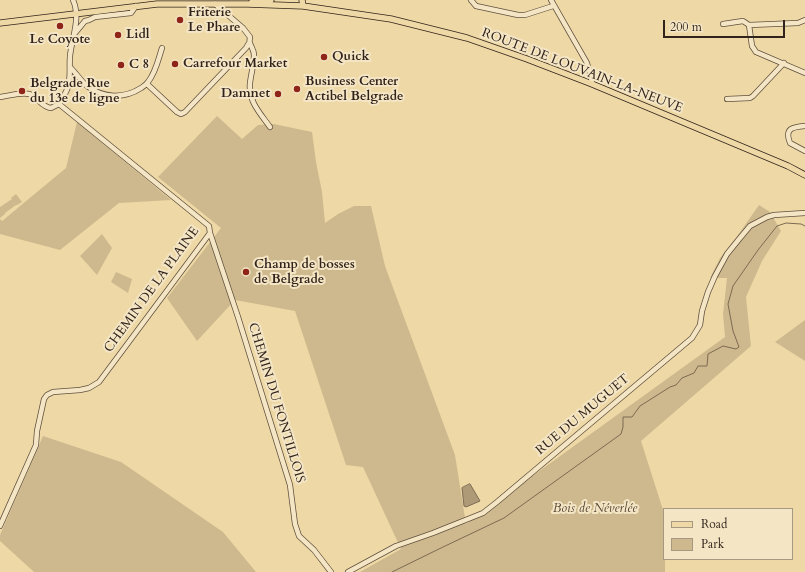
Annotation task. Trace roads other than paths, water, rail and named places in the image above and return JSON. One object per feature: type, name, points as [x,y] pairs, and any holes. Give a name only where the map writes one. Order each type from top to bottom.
[{"type":"main road","points":[[270,2],[277,0]]},
{"type":"main road","points":[[302,0],[303,6]]},
{"type":"main road","name":"ROUTE DE LOUVAIN-LA-NEUVE","points":[[215,4],[270,2],[303,6],[391,19],[467,38],[592,84],[788,166],[805,175]]},
{"type":"main road","points":[[0,23],[157,4],[215,4]]},
{"type":"street","points":[[0,97],[29,94],[46,107],[51,108],[60,104],[68,88],[70,56],[77,14],[73,0]]},
{"type":"street","points":[[157,4],[167,0]]},
{"type":"street","points":[[471,0],[476,6],[518,15],[525,15],[553,6]]},
{"type":"street","points":[[551,0],[553,6],[587,63],[592,77],[592,84]]},
{"type":"street","points":[[147,84],[181,114],[185,112],[246,48],[250,37],[243,28],[215,4]]},
{"type":"street","points":[[74,35],[85,21],[95,17],[131,13],[136,6]]},
{"type":"street","points":[[724,24],[743,21],[749,24],[798,23],[805,20]]},
{"type":"street","points":[[749,24],[752,46],[756,52],[805,73]]},
{"type":"street","points":[[249,43],[253,48],[254,54],[250,94],[259,112],[270,127]]},
{"type":"street","points":[[70,67],[92,90],[114,96],[123,96],[135,92],[147,84],[154,74],[162,48]]},
{"type":"street","points":[[726,98],[750,98],[784,63]]},
{"type":"street","name":"CHEMIN DE LA PLAINE","points":[[0,526],[36,445],[37,431],[44,399],[47,395],[54,392],[89,388],[99,382],[210,233],[209,226],[60,104]]},
{"type":"street","points":[[805,126],[794,127],[788,134],[790,143],[805,150]]},
{"type":"street","name":"RUE DU MUGUET","points":[[348,572],[396,546],[482,513],[513,489],[692,338],[700,325],[702,311],[714,276],[727,254],[750,226],[774,215],[805,213]]},
{"type":"street","name":"CHEMIN DU FONTILLOIS","points":[[210,233],[238,317],[290,485],[295,524],[299,536],[314,550],[330,572]]},
{"type":"waterway","points":[[392,572],[504,518],[621,434],[623,417],[632,417],[640,406],[670,387],[676,385],[682,378],[694,373],[698,366],[707,366],[708,354],[723,346],[736,349],[739,347],[733,331],[728,304],[733,286],[777,226],[786,223],[801,224],[805,226]]},
{"type":"place","name":"Friterie Le Phare","points":[[180,20]]},
{"type":"place","name":"Le Coyote","points":[[60,26]]},
{"type":"place","name":"Lidl","points":[[118,35]]},
{"type":"place","name":"Quick","points":[[324,57]]},
{"type":"place","name":"Carrefour Market","points":[[175,64]]},
{"type":"place","name":"C 8","points":[[121,65]]},
{"type":"place","name":"Business Center Actibel Belgrade","points":[[297,89]]},
{"type":"place","name":"Belgrade Rue du 13e de ligne","points":[[22,91]]},
{"type":"place","name":"Damnet","points":[[278,94]]},
{"type":"place","name":"Champ de bosses de Belgrade","points":[[246,272]]},
{"type":"park label","name":"Bois de Néverlée","points":[[595,509]]}]
